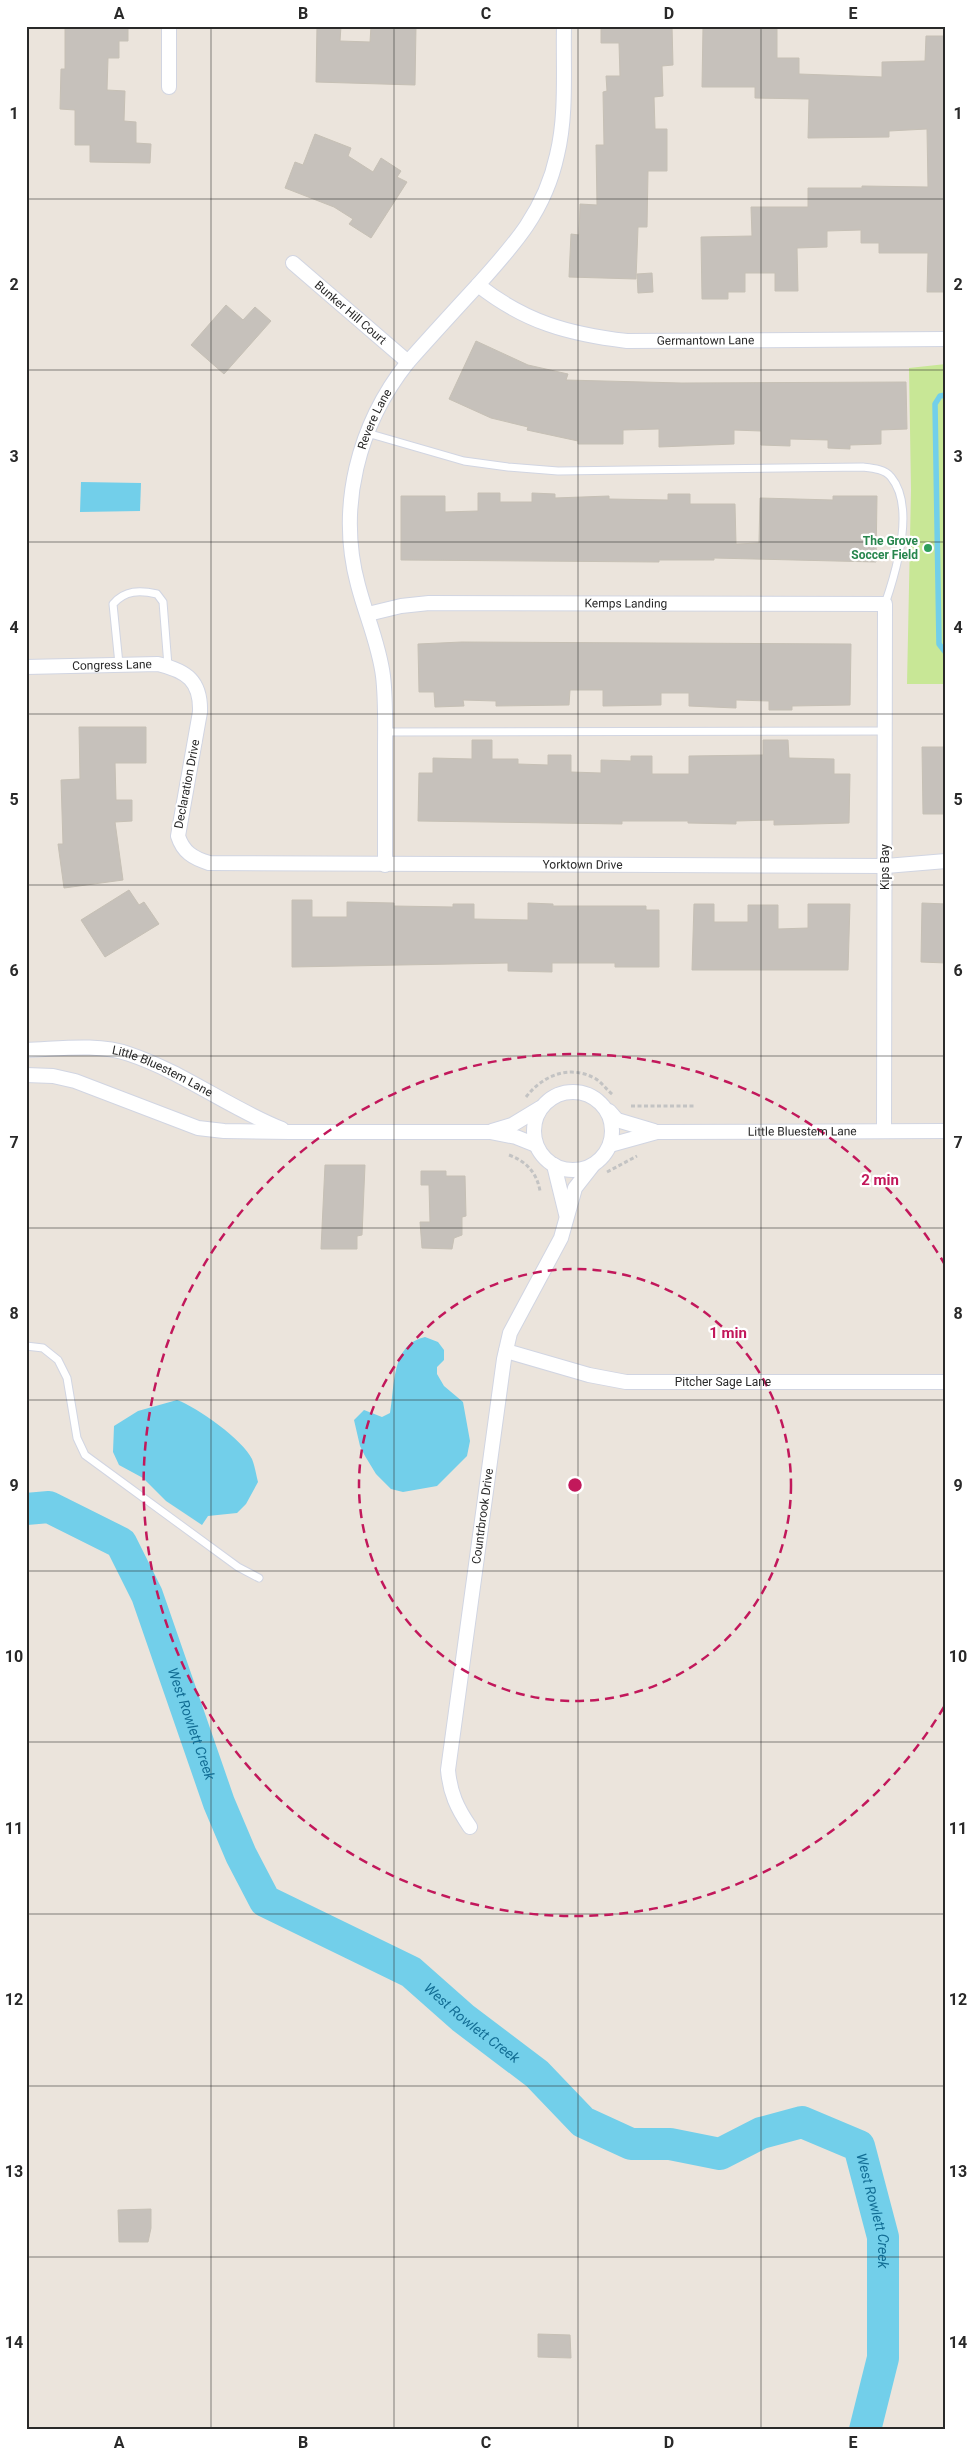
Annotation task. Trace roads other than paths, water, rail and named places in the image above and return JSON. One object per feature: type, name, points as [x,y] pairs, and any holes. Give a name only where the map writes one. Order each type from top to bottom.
[{"type":"street","points":[[169,26],[169,87]]},
{"type":"street","name":"Revere Lane","points":[[385,865],[385,732],[382,667],[354,565],[350,520],[354,476],[366,432],[383,398],[408,362],[522,235],[537,211],[549,184],[561,132],[564,26]]},
{"type":"street","name":"Bunker Hill Court","points":[[293,263],[408,362]]},
{"type":"street","name":"Germantown Lane","points":[[478,284],[511,308],[548,325],[587,336],[614,340],[946,339]]},
{"type":"street","name":"Kemps Landing","points":[[368,614],[401,606],[429,603],[885,604]]},
{"type":"street","name":"Kips Bay","points":[[884,1131],[885,604]]},
{"type":"street","name":"Congress Lane","points":[[26,668],[87,667],[144,663],[168,666],[193,680]]},
{"type":"street","name":"Declaration Drive","points":[[193,680],[200,700],[200,712],[178,836],[181,846],[194,858],[219,864]]},
{"type":"street","name":"Yorktown Drive","points":[[219,864],[886,866],[946,861]]},
{"type":"street","name":"Little Bluestem Lane","points":[[26,1050],[104,1049],[128,1053],[255,1118],[290,1132]]},
{"type":"street","name":"Little Bluestem Lane","points":[[26,1075],[53,1076],[75,1081],[198,1128],[224,1131],[290,1132],[490,1132],[516,1137],[536,1145]]},
{"type":"street","points":[[574,1091],[586,1093],[597,1099],[606,1108],[612,1119],[613,1132],[610,1145],[604,1156],[593,1165],[580,1170],[567,1170],[554,1165],[543,1156],[536,1145],[535,1119],[541,1108],[550,1099],[561,1093],[574,1091]]},
{"type":"street","name":"Little Bluestem Lane","points":[[490,1132],[512,1125],[541,1108]]},
{"type":"street","name":"Little Bluestem Lane","points":[[606,1108],[618,1120],[657,1132]]},
{"type":"street","name":"Little Bluestem Lane","points":[[610,1145],[657,1132],[946,1131]]},
{"type":"street","name":"Countrbrook Drive","points":[[554,1165],[566,1215]]},
{"type":"street","name":"Countrbrook Drive","points":[[470,1827],[456,1806],[450,1788],[448,1770],[498,1393],[510,1333],[561,1238],[575,1188],[593,1165]]},
{"type":"street","name":"Pitcher Sage Lane","points":[[506,1351],[589,1375],[626,1382],[946,1382]]},
{"type":"lane","points":[[366,432],[464,461],[508,468],[558,471],[863,467],[882,470],[891,476],[897,488],[902,508],[903,536],[898,563],[885,604]]},
{"type":"lane","points":[[119,664],[113,604],[119,597],[142,590],[157,594],[163,602],[168,666]]},
{"type":"lane","points":[[385,732],[886,731]]},
{"type":"lane","points":[[26,1346],[43,1348],[58,1360],[67,1378],[77,1438],[85,1455],[238,1567],[259,1578]]},
{"type":"water","points":[[81,482],[141,483],[140,511],[80,512]]},
{"type":"water","points":[[425,1337],[438,1342],[444,1350],[444,1360],[437,1367],[437,1374],[444,1386],[463,1402],[470,1441],[467,1456],[437,1486],[403,1492],[391,1489],[376,1474],[360,1446],[354,1420],[364,1410],[382,1417],[390,1413],[394,1379],[400,1357],[414,1341]]},
{"type":"water","points":[[177,1400],[219,1425],[247,1451],[252,1459],[258,1482],[246,1504],[237,1513],[208,1516],[202,1525],[166,1501],[143,1478],[119,1465],[113,1452],[114,1426],[138,1411]]},
{"type":"waterway","points":[[946,395],[940,396],[935,404],[939,644],[946,653]]},
{"type":"waterway","name":"West Rowlett Creek","points":[[26,1509],[49,1507],[121,1543],[147,1595],[219,1803],[241,1855],[265,1901],[411,1972],[463,2018],[537,2074],[583,2122],[631,2144],[670,2144],[720,2154],[761,2133],[802,2122],[859,2146],[883,2237],[883,2358],[865,2430]]},
{"type":"place","name":"The Grove Soccer Field","points":[[928,548]]}]
